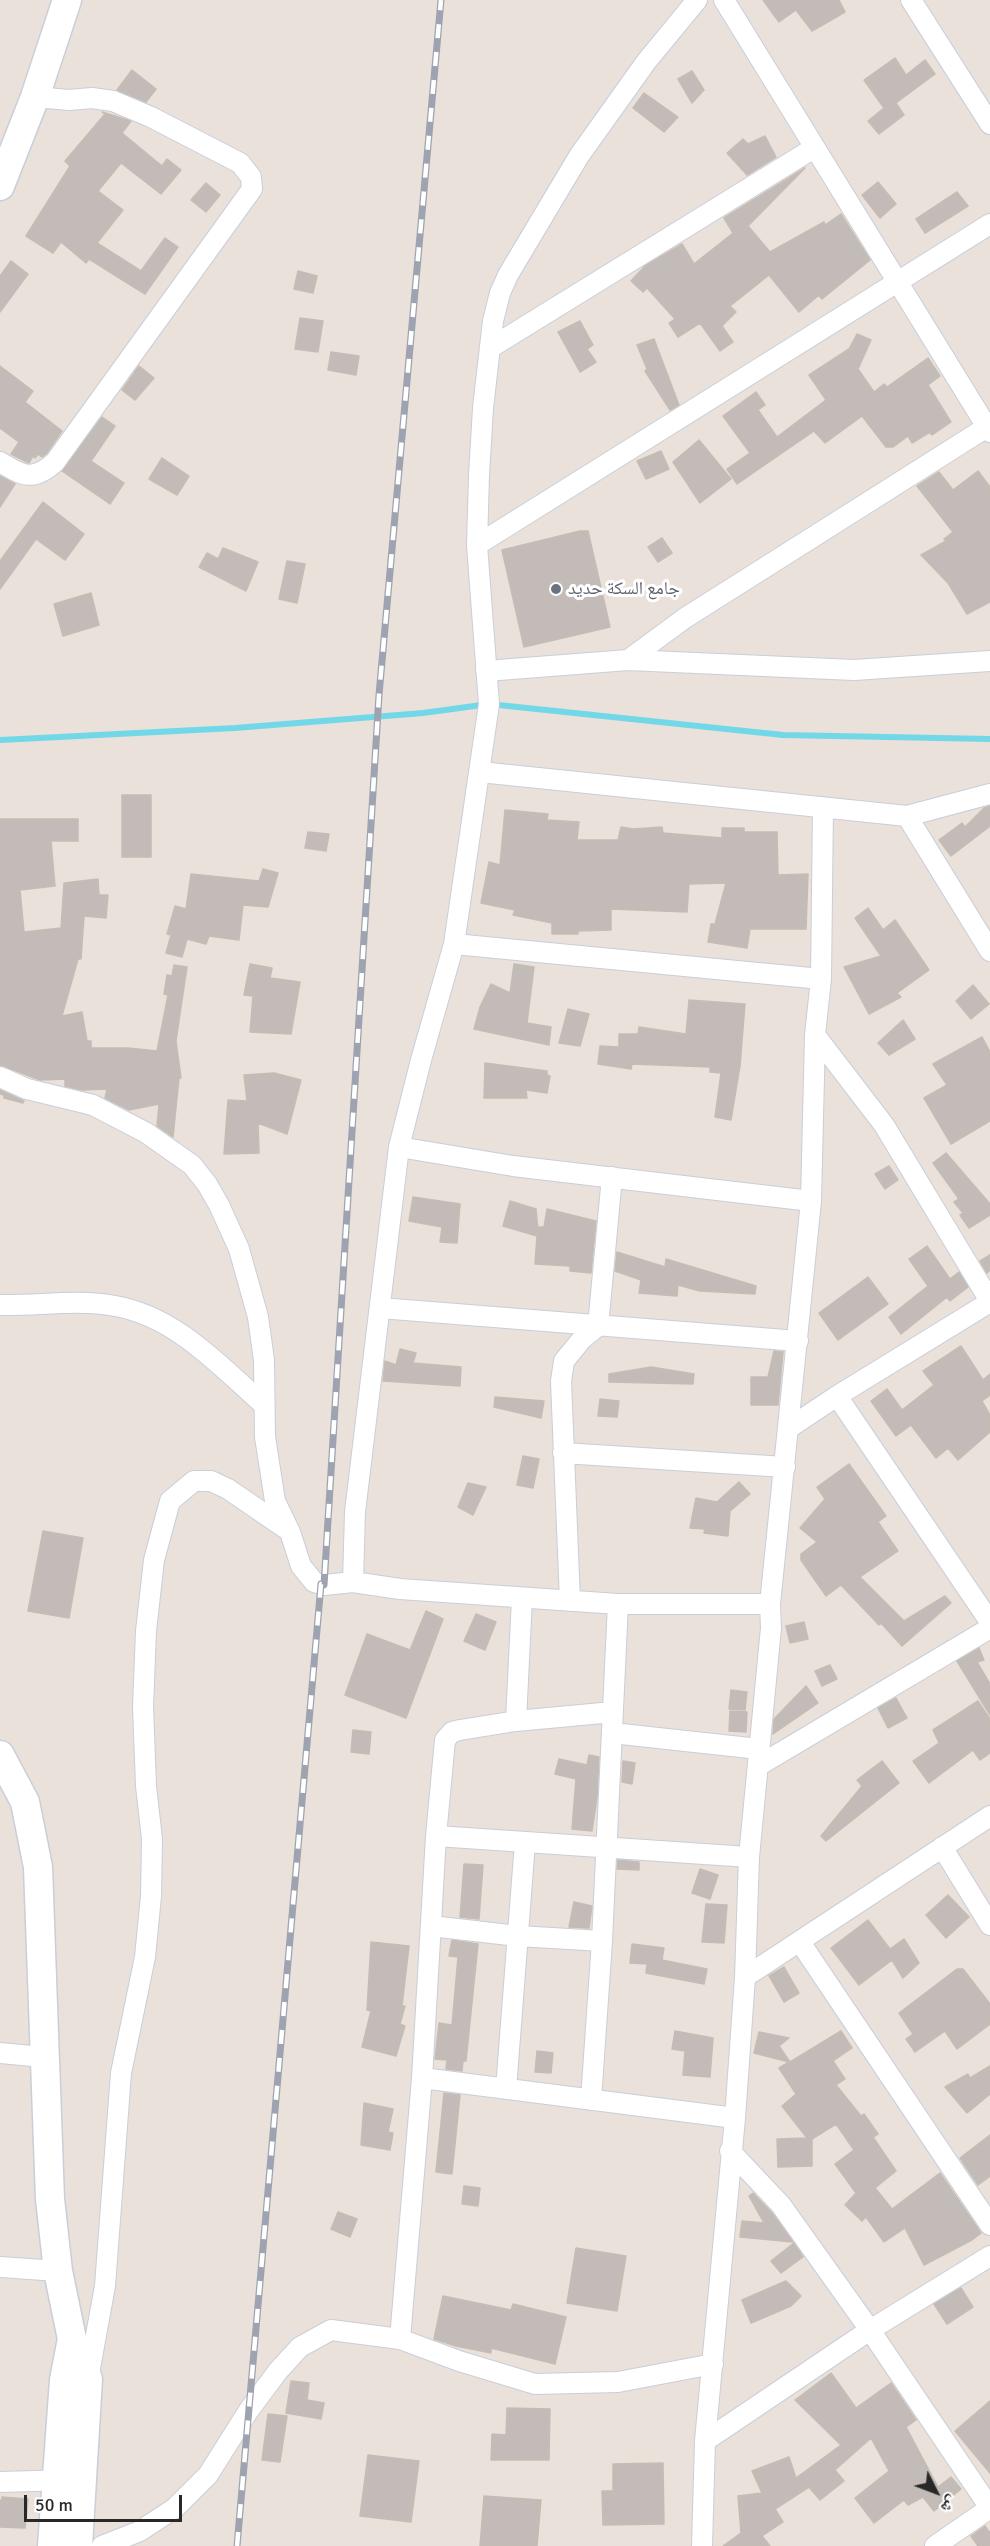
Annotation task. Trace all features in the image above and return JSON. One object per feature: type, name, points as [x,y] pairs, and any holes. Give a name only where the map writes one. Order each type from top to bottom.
[{"type":"main road","points":[[0,186],[35,97],[67,0]]},
{"type":"main road","points":[[0,1755],[25,1802],[38,1867],[43,2057],[50,2199],[58,2271],[72,2339],[88,2379],[70,2480],[52,2546]]},
{"type":"main road","points":[[72,2339],[64,2380],[70,2480],[78,2546]]},
{"type":"street","points":[[353,1582],[356,1512],[399,1147],[454,944],[489,704],[477,545],[482,420],[490,348],[500,293],[508,275],[579,156],[646,62],[697,0]]},
{"type":"street","points":[[628,660],[685,618],[988,429],[724,0]]},
{"type":"street","points":[[911,0],[990,124]]},
{"type":"street","points":[[0,462],[23,476],[47,470],[55,462],[252,189],[251,177],[240,163],[134,108],[92,98],[69,100],[35,97]]},
{"type":"street","points":[[490,348],[814,148]]},
{"type":"street","points":[[477,545],[990,224]]},
{"type":"street","points":[[486,671],[628,660],[854,670],[990,661]]},
{"type":"street","points":[[480,772],[907,816],[990,794]]},
{"type":"street","points":[[702,2546],[705,2441],[730,2151],[735,2118],[745,1977],[749,1857],[771,1628],[770,1604],[811,1202],[816,1035],[821,979],[823,807]]},
{"type":"street","points":[[907,816],[990,951]]},
{"type":"street","points":[[454,944],[821,979]]},
{"type":"street","points":[[789,1428],[990,1301],[884,1125],[816,1035]]},
{"type":"street","points":[[0,1077],[27,1089],[93,1105],[134,1126],[192,1165],[207,1184],[238,1249],[258,1317],[264,1360],[265,1437],[275,1501],[290,1532],[301,1566],[314,1582],[324,1585],[353,1582],[522,1598],[618,1604],[770,1604]]},
{"type":"street","points":[[399,1147],[513,1166],[811,1202]]},
{"type":"street","points":[[570,1601],[561,1391],[564,1361],[582,1339],[598,1326],[612,1177]]},
{"type":"street","points":[[0,1305],[70,1302],[117,1306],[158,1320],[194,1344],[263,1404]]},
{"type":"street","points":[[380,1308],[798,1341]]},
{"type":"street","points":[[837,1396],[990,1622]]},
{"type":"street","points":[[563,1453],[785,1467]]},
{"type":"street","points":[[88,2379],[105,2286],[122,2073],[145,1957],[153,1867],[146,1786],[143,1707],[146,1631],[154,1560],[170,1502],[194,1481],[211,1481],[228,1489],[290,1532]]},
{"type":"street","points":[[516,1721],[522,1598]]},
{"type":"street","points":[[591,2100],[602,1941],[618,1604]]},
{"type":"street","points":[[612,1733],[759,1758],[990,1628]]},
{"type":"street","points":[[400,2338],[422,2078],[436,1836],[443,1751],[448,1735],[460,1730],[516,1721],[612,1712]]},
{"type":"street","points":[[745,1977],[990,1816]]},
{"type":"street","points":[[436,1836],[749,1857]]},
{"type":"street","points":[[506,2089],[525,1842]]},
{"type":"street","points":[[942,1847],[990,1925]]},
{"type":"street","points":[[431,1926],[518,1936],[602,1941]]},
{"type":"street","points":[[800,1942],[990,2225]]},
{"type":"street","points":[[0,2053],[43,2057]]},
{"type":"street","points":[[422,2078],[735,2118]]},
{"type":"street","points":[[730,2151],[781,2205],[870,2330],[990,2508],[935,2546]]},
{"type":"street","points":[[705,2441],[870,2330],[990,2256]]},
{"type":"street","points":[[0,2267],[58,2271]]},
{"type":"street","points":[[102,2546],[140,2531],[176,2508],[208,2475],[249,2410],[300,2348],[331,2330],[400,2338],[459,2361],[535,2384],[618,2382],[713,2364]]},
{"type":"street","points":[[0,2482],[70,2480]]},
{"type":"building","points":[[763,0],[839,0],[845,12],[812,31],[796,10],[779,22]]},
{"type":"building","points":[[895,58],[906,75],[925,60],[935,74],[896,103],[904,115],[879,134],[868,121],[884,108],[864,80]]},
{"type":"building","points":[[132,70],[156,89],[146,102],[117,90]]},
{"type":"building","points":[[692,71],[704,90],[692,103],[678,79]]},
{"type":"building","points":[[644,93],[678,117],[664,132],[633,108]]},
{"type":"building","points":[[102,112],[131,121],[122,133],[162,166],[167,159],[181,170],[161,194],[121,163],[98,191],[123,210],[97,243],[141,271],[165,238],[178,247],[145,294],[89,259],[86,263],[61,242],[53,253],[26,236],[70,166],[65,161],[105,114]]},
{"type":"building","points":[[765,136],[776,157],[747,175],[727,153],[743,139],[748,144]]},
{"type":"building","points":[[805,168],[748,226],[770,252],[824,222],[825,225],[841,214],[870,260],[822,299],[819,295],[799,312],[769,275],[730,306],[736,312],[722,326],[733,342],[720,351],[700,323],[678,337],[669,323],[675,319],[647,288],[643,292],[631,281],[645,266],[682,244],[694,264],[733,233],[724,218]]},
{"type":"building","points":[[878,182],[896,204],[880,218],[862,195]]},
{"type":"building","points":[[206,183],[220,195],[206,212],[191,200]]},
{"type":"building","points":[[957,192],[968,206],[925,233],[916,219]]},
{"type":"building","points":[[11,261],[28,274],[0,312],[0,276]]},
{"type":"building","points":[[298,271],[317,276],[313,293],[294,289]]},
{"type":"building","points":[[300,318],[323,321],[318,352],[295,349]]},
{"type":"building","points":[[580,321],[593,345],[587,349],[596,362],[580,372],[558,332]]},
{"type":"building","points":[[857,334],[871,340],[858,369],[874,392],[884,384],[887,387],[928,358],[940,376],[928,385],[951,422],[932,435],[930,432],[912,443],[908,436],[893,447],[886,447],[862,416],[825,443],[814,431],[737,484],[727,469],[750,453],[723,416],[756,392],[765,405],[758,410],[777,437],[826,400],[809,375],[849,349]]},
{"type":"building","points":[[654,339],[679,405],[670,410],[645,371],[647,369],[637,345]]},
{"type":"building","points":[[331,352],[359,356],[356,375],[328,370]]},
{"type":"building","points":[[0,366],[33,391],[25,402],[62,431],[46,454],[42,457],[38,454],[35,458],[33,456],[29,463],[11,454],[19,442],[0,428]]},
{"type":"building","points":[[139,366],[154,378],[135,400],[122,390]]},
{"type":"building","points":[[102,417],[115,426],[91,461],[124,483],[110,504],[62,471]]},
{"type":"building","points":[[699,440],[731,479],[700,503],[673,462]]},
{"type":"building","points":[[661,451],[669,469],[646,479],[637,461]]},
{"type":"building","points":[[162,458],[189,476],[177,495],[149,479]]},
{"type":"building","points":[[978,471],[990,487],[990,602],[967,614],[948,583],[921,555],[946,541],[944,539],[953,532],[917,486],[939,472],[953,490]]},
{"type":"building","points":[[0,476],[15,484],[0,507]]},
{"type":"building","points":[[43,502],[84,534],[65,560],[36,539],[0,589],[0,561]]},
{"type":"building","name":"جامع السكة حديد","points":[[588,531],[610,627],[524,647],[502,550]]},
{"type":"building","points":[[662,538],[672,553],[658,562],[648,547]]},
{"type":"building","points":[[223,548],[258,562],[246,591],[199,567],[207,553],[218,559]]},
{"type":"building","points":[[287,561],[305,564],[297,603],[279,599]]},
{"type":"building","points":[[91,593],[99,625],[63,636],[54,604]]},
{"type":"building","points":[[122,795],[151,795],[151,857],[122,857]]},
{"type":"building","points":[[990,806],[990,826],[951,856],[939,840],[962,823],[965,827],[984,808]]},
{"type":"building","points":[[505,810],[548,814],[547,820],[579,822],[577,840],[618,840],[621,827],[633,829],[662,827],[663,833],[722,838],[722,828],[744,828],[744,832],[777,832],[778,875],[808,874],[806,929],[750,929],[747,948],[708,942],[711,924],[715,924],[726,883],[689,884],[687,912],[611,909],[611,930],[552,934],[552,923],[513,915],[515,910],[481,903],[489,862],[500,865]]},
{"type":"building","points":[[0,819],[78,819],[78,841],[51,841],[55,886],[20,890],[24,932],[61,928],[64,883],[98,879],[99,895],[108,895],[106,918],[84,916],[81,959],[78,959],[62,1016],[82,1012],[87,1041],[91,1041],[91,1048],[157,1051],[168,995],[164,994],[167,975],[172,976],[174,965],[187,967],[176,1041],[181,1078],[179,1078],[173,1137],[157,1126],[159,1104],[129,1110],[105,1098],[107,1089],[81,1090],[65,1086],[65,1079],[40,1080],[0,1065]]},
{"type":"building","points":[[308,832],[329,834],[326,851],[305,848]]},
{"type":"building","points":[[263,869],[278,873],[268,907],[243,905],[239,940],[209,936],[206,944],[187,939],[182,957],[166,953],[171,935],[167,934],[175,906],[186,909],[191,874],[259,881]]},
{"type":"building","points":[[868,908],[883,930],[895,920],[929,970],[897,993],[901,997],[869,1014],[844,967],[881,956],[855,918]]},
{"type":"building","points":[[250,964],[272,968],[270,978],[300,982],[291,1034],[250,1032],[253,996],[244,995]]},
{"type":"building","points":[[514,964],[534,967],[527,1023],[551,1027],[549,1045],[474,1029],[480,1007],[491,984],[510,993]]},
{"type":"building","points":[[973,985],[989,1004],[971,1019],[956,1001]]},
{"type":"building","points":[[689,1000],[745,1004],[740,1066],[731,1120],[715,1117],[721,1073],[710,1072],[710,1067],[632,1064],[631,1069],[598,1064],[600,1046],[619,1047],[619,1034],[638,1034],[639,1027],[686,1034]]},
{"type":"building","points":[[568,1009],[589,1014],[580,1046],[559,1043]]},
{"type":"building","points":[[903,1020],[915,1039],[889,1055],[878,1043]]},
{"type":"building","points":[[982,1037],[990,1052],[990,1121],[951,1144],[924,1098],[947,1085],[933,1064]]},
{"type":"building","points":[[485,1063],[547,1071],[547,1075],[550,1076],[547,1093],[526,1090],[527,1098],[484,1098]]},
{"type":"building","points":[[274,1073],[301,1080],[287,1134],[258,1123],[259,1153],[224,1154],[228,1100],[247,1101],[244,1075]]},
{"type":"building","points":[[0,1090],[24,1101],[23,1103],[4,1098]]},
{"type":"building","points":[[946,1153],[990,1204],[990,1215],[969,1228],[960,1215],[963,1213],[954,1202],[959,1199],[933,1163]]},
{"type":"building","points":[[889,1166],[898,1180],[885,1189],[875,1174]]},
{"type":"building","points":[[413,1197],[460,1204],[457,1243],[440,1242],[442,1227],[409,1221]]},
{"type":"building","points":[[510,1201],[536,1209],[538,1231],[538,1227],[544,1227],[547,1209],[596,1221],[591,1273],[570,1271],[570,1266],[535,1264],[537,1236],[503,1226]]},
{"type":"building","points":[[927,1246],[950,1279],[959,1272],[968,1287],[950,1301],[947,1297],[901,1334],[889,1317],[928,1286],[909,1259]]},
{"type":"building","points":[[617,1252],[665,1267],[666,1259],[756,1286],[755,1294],[700,1291],[678,1285],[677,1296],[639,1293],[641,1280],[615,1271]]},
{"type":"building","points":[[990,1255],[990,1270],[987,1273],[980,1261]]},
{"type":"building","points":[[868,1277],[888,1304],[838,1340],[819,1313]]},
{"type":"building","points":[[961,1346],[983,1380],[990,1374],[990,1395],[982,1401],[990,1415],[990,1432],[958,1460],[948,1448],[936,1458],[911,1425],[896,1436],[871,1401],[887,1389],[902,1410],[934,1385],[923,1371]]},
{"type":"building","points":[[400,1349],[416,1353],[413,1363],[461,1367],[460,1386],[383,1381],[385,1361],[396,1365]]},
{"type":"building","points":[[774,1351],[783,1352],[778,1405],[751,1405],[751,1377],[768,1377]]},
{"type":"building","points":[[651,1367],[694,1374],[693,1384],[609,1382],[609,1374]]},
{"type":"building","points":[[495,1397],[544,1401],[541,1418],[494,1407]]},
{"type":"building","points":[[600,1399],[619,1401],[617,1417],[598,1416]]},
{"type":"building","points":[[523,1456],[539,1459],[533,1488],[517,1485]]},
{"type":"building","points":[[849,1464],[886,1516],[878,1522],[898,1551],[860,1577],[904,1621],[945,1596],[951,1603],[902,1646],[841,1585],[826,1596],[801,1560],[801,1554],[817,1542],[800,1528],[825,1499],[817,1487]]},
{"type":"building","points":[[739,1482],[750,1494],[730,1511],[728,1536],[704,1533],[705,1529],[690,1528],[696,1498],[717,1502]]},
{"type":"building","points":[[468,1483],[486,1487],[473,1515],[458,1507]]},
{"type":"building","points":[[43,1531],[83,1538],[69,1618],[28,1611]]},
{"type":"building","points":[[426,1611],[443,1619],[406,1718],[345,1695],[367,1634],[410,1650]]},
{"type":"building","points":[[476,1614],[496,1622],[485,1650],[464,1641]]},
{"type":"building","points":[[804,1622],[808,1639],[790,1643],[786,1626]]},
{"type":"building","points":[[979,1648],[984,1660],[977,1662],[990,1684],[990,1715],[957,1661]]},
{"type":"building","points":[[830,1665],[837,1679],[822,1686],[815,1671]]},
{"type":"building","points":[[806,1686],[818,1703],[773,1734],[774,1719]]},
{"type":"building","points":[[731,1690],[747,1692],[745,1710],[729,1709]]},
{"type":"building","points":[[896,1698],[907,1718],[888,1728],[878,1708]]},
{"type":"building","points":[[978,1701],[990,1719],[990,1753],[980,1760],[973,1750],[929,1783],[913,1761],[939,1743],[933,1730]]},
{"type":"building","points":[[730,1711],[747,1712],[746,1732],[729,1731]]},
{"type":"building","points":[[353,1730],[371,1732],[369,1754],[351,1752]]},
{"type":"building","points":[[589,1755],[599,1757],[597,1798],[592,1831],[572,1829],[576,1779],[555,1774],[559,1759],[587,1765]]},
{"type":"building","points":[[623,1761],[635,1763],[632,1784],[622,1782]]},
{"type":"building","points":[[882,1761],[899,1783],[826,1841],[821,1836],[862,1786],[857,1780]]},
{"type":"building","points":[[618,1860],[639,1862],[639,1870],[617,1869]]},
{"type":"building","points":[[464,1864],[483,1865],[479,1919],[460,1917]]},
{"type":"building","points":[[700,1869],[718,1875],[710,1899],[692,1893]]},
{"type":"building","points":[[948,1895],[969,1917],[946,1938],[926,1915]]},
{"type":"building","points":[[574,1902],[592,1906],[589,1928],[569,1927]]},
{"type":"building","points":[[706,1904],[727,1905],[724,1943],[702,1942]]},
{"type":"building","points":[[868,1920],[890,1949],[904,1939],[919,1963],[903,1978],[892,1960],[859,1985],[831,1948]]},
{"type":"building","points":[[452,1940],[478,1944],[466,2061],[463,2061],[462,2071],[446,2069],[447,2060],[435,2059],[439,2023],[452,2025],[458,1957],[449,1956]]},
{"type":"building","points":[[371,1942],[409,1946],[402,2006],[405,2006],[400,2024],[405,2026],[396,2056],[362,2047],[371,2011],[367,2010]]},
{"type":"building","points":[[632,1944],[664,1948],[662,1960],[707,1969],[704,1984],[646,1973],[647,1964],[630,1963]]},
{"type":"building","points":[[784,1967],[799,1993],[784,2002],[769,1976]]},
{"type":"building","points":[[957,1969],[963,1969],[990,2004],[990,2024],[957,2049],[945,2031],[915,2052],[906,2039],[913,2034],[899,2013]]},
{"type":"building","points":[[675,2031],[713,2038],[710,2077],[683,2075],[685,2051],[672,2049]]},
{"type":"building","points":[[841,2031],[852,2048],[833,2061],[845,2079],[836,2085],[861,2116],[864,2114],[878,2134],[873,2137],[896,2171],[875,2188],[892,2209],[940,2173],[981,2233],[924,2265],[905,2228],[884,2242],[866,2217],[862,2221],[845,2205],[856,2193],[835,2164],[854,2150],[836,2124],[812,2139],[812,2166],[778,2167],[777,2139],[807,2138],[782,2106],[796,2094],[779,2068],[789,2062],[754,2053],[759,2032],[789,2038],[779,2046],[790,2062]]},
{"type":"building","points":[[537,2051],[553,2053],[551,2073],[535,2072]]},
{"type":"building","points":[[990,2066],[990,2094],[967,2113],[945,2087],[968,2074],[970,2078]]},
{"type":"building","points":[[444,2093],[460,2095],[452,2174],[436,2172]]},
{"type":"building","points":[[364,2103],[393,2109],[388,2132],[393,2133],[390,2150],[361,2145]]},
{"type":"building","points":[[990,2135],[990,2176],[978,2185],[960,2158]]},
{"type":"building","points":[[464,2186],[480,2188],[478,2206],[462,2204]]},
{"type":"building","points":[[753,2193],[772,2213],[793,2242],[740,2237],[742,2221],[764,2223],[749,2196]]},
{"type":"building","points":[[338,2212],[357,2219],[350,2237],[331,2229]]},
{"type":"building","points":[[794,2243],[803,2257],[781,2273],[771,2261]]},
{"type":"building","points":[[576,2248],[626,2256],[617,2311],[567,2303]]},
{"type":"building","points":[[786,2281],[801,2296],[791,2306],[751,2323],[742,2300]]},
{"type":"building","points":[[961,2288],[973,2307],[947,2324],[934,2304]]},
{"type":"building","points":[[443,2296],[511,2310],[513,2304],[566,2317],[555,2364],[491,2348],[491,2353],[434,2339]]},
{"type":"building","points":[[831,2373],[856,2408],[891,2383],[916,2420],[906,2427],[938,2487],[951,2477],[961,2489],[934,2511],[923,2497],[908,2505],[904,2500],[874,2523],[855,2498],[889,2471],[871,2438],[835,2470],[844,2481],[820,2500],[809,2487],[775,2509],[783,2522],[762,2536],[770,2546],[723,2546],[741,2533],[738,2496],[762,2493],[752,2471],[789,2457],[796,2478],[841,2445],[795,2400]]},
{"type":"building","points":[[291,2381],[309,2383],[307,2400],[324,2403],[321,2419],[286,2413]]},
{"type":"building","points":[[990,2401],[990,2473],[955,2431]]},
{"type":"building","points":[[507,2408],[550,2409],[549,2460],[491,2460],[492,2434],[506,2435]]},
{"type":"building","points":[[268,2414],[287,2416],[280,2462],[262,2460]]},
{"type":"building","points":[[368,2455],[419,2461],[411,2522],[360,2516]]},
{"type":"building","points":[[663,2463],[664,2524],[603,2525],[602,2491],[613,2491],[613,2464]]},
{"type":"building","points":[[484,2496],[541,2500],[537,2546],[480,2546]]},
{"type":"building","points":[[2,2497],[28,2499],[25,2528],[0,2527]]},
{"type":"building","points":[[985,2526],[990,2533],[990,2546],[978,2546],[971,2536]]},
{"type":"waterway","points":[[0,740],[235,728],[423,713],[489,704],[783,735],[990,739]]},
{"type":"railway","points":[[237,2546],[321,1584],[324,1585],[379,695],[441,0]]},
{"type":"place","name":"جامع السكة حديد","points":[[556,589]]}]
